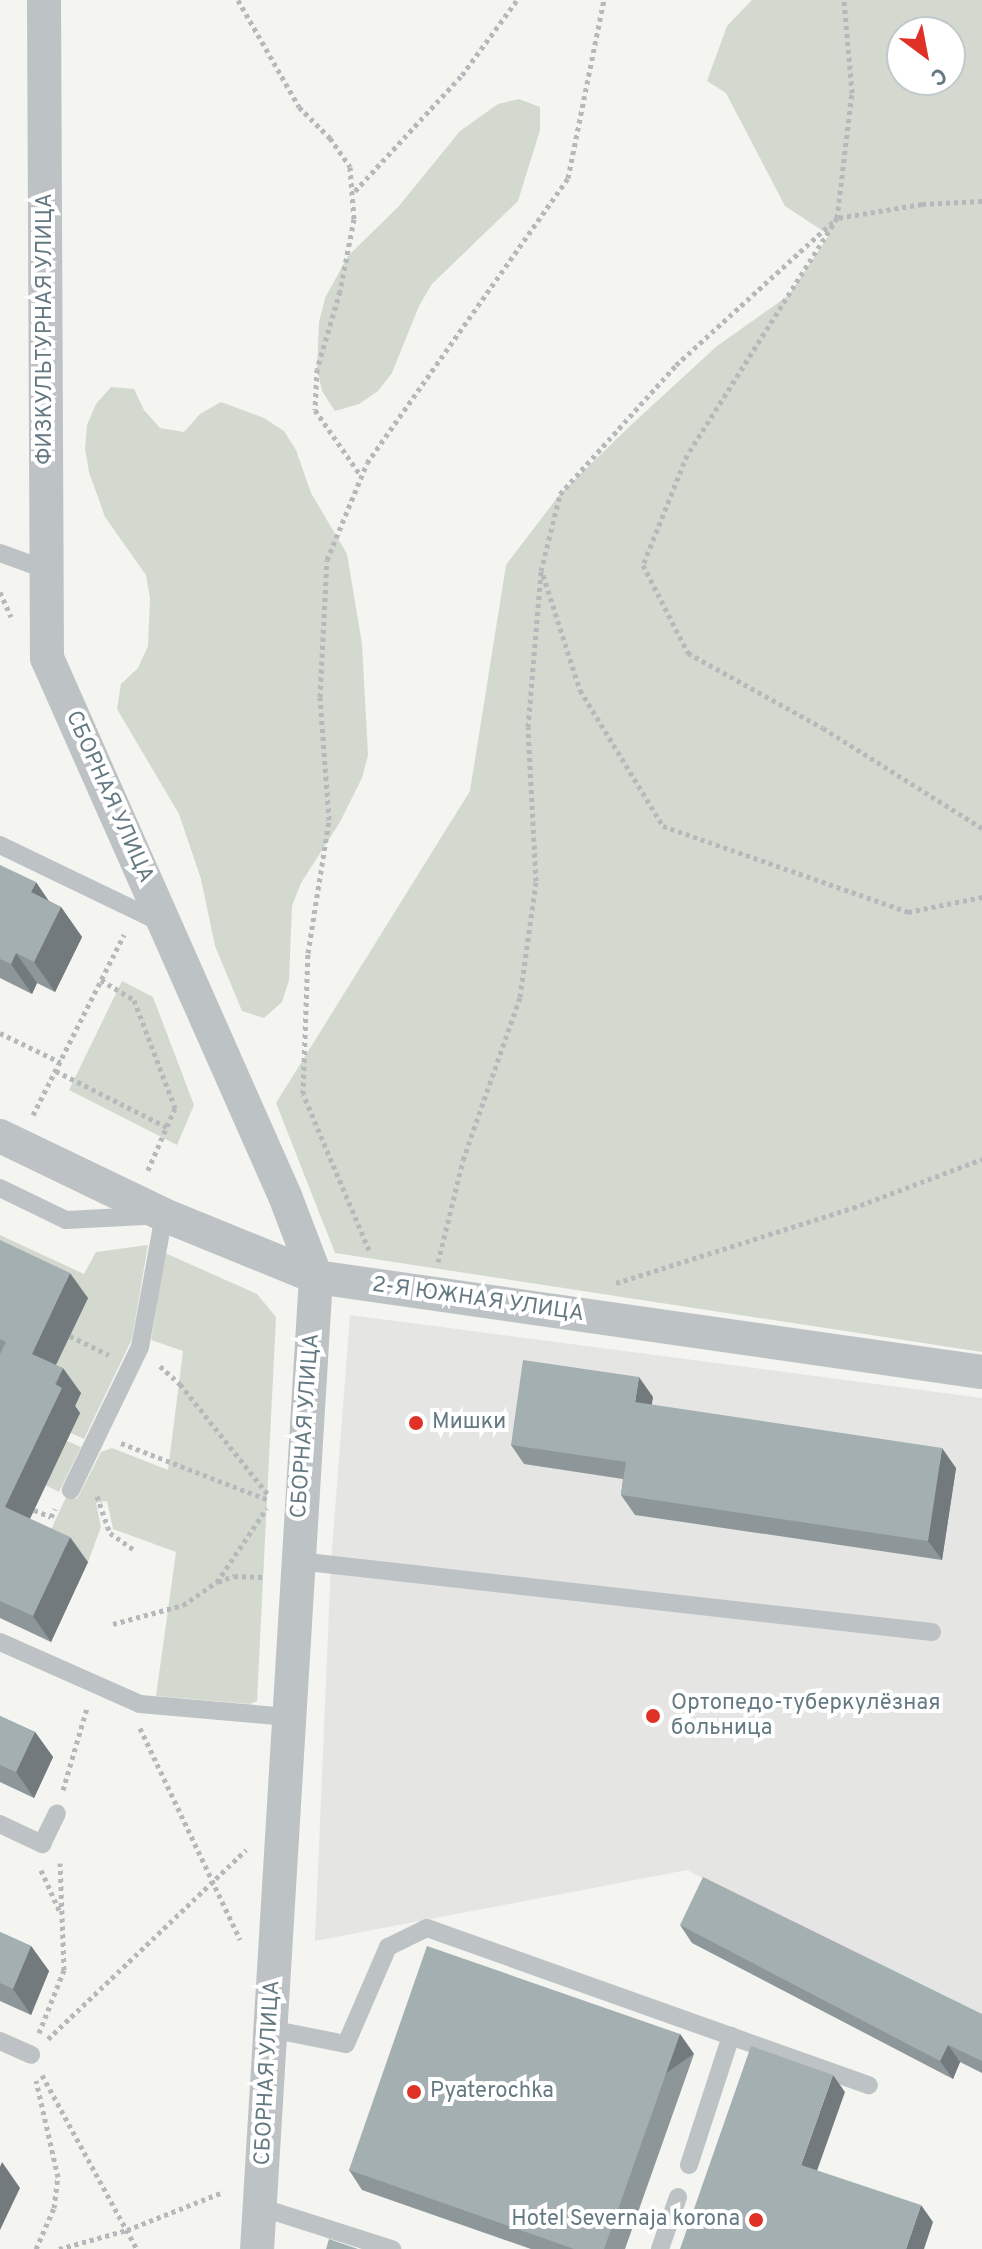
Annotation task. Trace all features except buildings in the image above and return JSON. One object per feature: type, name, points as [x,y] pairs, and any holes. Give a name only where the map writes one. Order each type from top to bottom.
[{"type":"street","name":"ФИЗКУЛЬТУРНАЯ УЛИЦА","points":[[44,0],[47,658]]},
{"type":"street","name":"СБОРНАЯ УЛИЦА","points":[[47,658],[285,1196],[316,1277],[284,1569],[290,1717],[257,2249]]},
{"type":"street","name":"2-Я ЮЖНАЯ УЛИЦА","points":[[9,1140],[164,1215],[316,1277],[982,1372]]},
{"type":"lane","points":[[0,553],[47,570]]},
{"type":"lane","points":[[0,845],[165,924]]},
{"type":"lane","points":[[0,1188],[66,1220],[164,1215],[140,1347],[71,1490]]},
{"type":"lane","points":[[284,1569],[932,1632]]},
{"type":"lane","points":[[0,1642],[140,1704],[290,1717]]},
{"type":"lane","points":[[0,1824],[42,1844],[57,1813]]},
{"type":"lane","points":[[270,2029],[346,2044],[388,1947],[427,1928],[869,2085]]},
{"type":"lane","points":[[689,2165],[731,2036]]},
{"type":"lane","points":[[0,2041],[31,2055]]},
{"type":"lane","points":[[660,2249],[678,2197]]},
{"type":"lane","points":[[260,2207],[392,2249]]},
{"type":"path","points":[[238,0],[299,107],[330,138],[350,167],[354,219],[340,291],[317,369],[315,410],[361,476]]},
{"type":"path","points":[[354,192],[462,75],[517,0]]},
{"type":"path","points":[[385,1287],[303,1094],[308,953],[329,820],[320,697],[327,560],[367,463],[568,178],[604,0]]},
{"type":"path","points":[[844,0],[852,93],[837,218],[687,455],[643,565],[688,653],[823,728],[982,828]]},
{"type":"path","points":[[430,1294],[463,1160],[520,997],[536,881],[528,727],[541,571],[560,494],[676,365],[837,218],[922,204],[982,201]]},
{"type":"path","points":[[541,571],[580,690],[663,826],[908,912],[982,897]]},
{"type":"path","points":[[9,1140],[56,1071],[125,933]]},
{"type":"path","points":[[101,980],[134,1000],[175,1108],[156,1153]]},
{"type":"path","points":[[1,1035],[61,1062]]},
{"type":"path","points":[[56,1071],[167,1127]]},
{"type":"path","points":[[611,1285],[853,1208],[982,1159]]},
{"type":"path","points":[[70,1336],[132,1366]]},
{"type":"path","points":[[140,1347],[180,1384],[274,1502]]},
{"type":"path","points":[[98,1434],[274,1502]]},
{"type":"path","points":[[102,1502],[110,1533],[133,1549]]},
{"type":"path","points":[[217,1582],[263,1511],[274,1502]]},
{"type":"path","points":[[113,1624],[183,1605],[217,1582],[234,1576],[284,1569]]},
{"type":"path","points":[[126,1698],[242,1944]]},
{"type":"path","points":[[36,2249],[54,2208],[58,2177],[31,2055],[64,1970],[57,1813],[79,1727]]},
{"type":"path","points":[[25,1836],[63,1917]]},
{"type":"path","points":[[31,2055],[250,1847]]},
{"type":"path","points":[[31,2055],[137,2249]]},
{"type":"path","points":[[59,2249],[127,2230],[223,2192]]},
{"type":"shaded area","points":[[752,0],[982,0],[982,1352],[335,1253],[276,1103],[470,791],[506,565],[560,494],[631,425],[717,346],[789,295],[829,235],[785,206],[726,93],[707,81],[727,26]]},
{"type":"shaded area","points":[[519,99],[540,107],[540,130],[518,201],[432,284],[419,306],[392,373],[378,391],[359,404],[335,411],[322,391],[317,369],[319,322],[325,298],[348,256],[399,206],[460,131],[498,104]]},
{"type":"shaded area","points":[[111,387],[134,389],[144,410],[160,428],[184,432],[200,414],[221,402],[264,418],[284,431],[296,450],[311,493],[347,554],[362,644],[368,755],[362,778],[340,822],[301,883],[292,906],[289,980],[282,1002],[264,1018],[242,1011],[215,946],[201,879],[179,814],[117,709],[121,684],[138,668],[148,646],[150,598],[146,575],[105,517],[89,472],[85,449],[87,425],[96,404]]},
{"type":"shaded area","points":[[122,981],[153,997],[194,1105],[177,1145],[69,1090]]},
{"type":"shaded area","points":[[0,1235],[84,1274],[96,1252],[148,1245],[132,1339],[84,1439],[71,1433],[79,1414],[49,1379],[0,1257]]},
{"type":"shaded area","points":[[165,1253],[257,1294],[276,1317],[257,1701],[250,1704],[156,1696],[176,1552],[113,1529],[107,1501],[96,1503],[101,1527],[88,1562],[45,1543],[67,1495],[77,1499],[101,1452],[112,1448],[168,1470],[183,1351],[151,1340]]},
{"type":"shaded area","name":"Ортопедо-туберкулёзная больница","points":[[350,1315],[982,1398],[982,2019],[687,1870],[315,1941],[331,1562]]},
{"type":"shaded area","points":[[67,1441],[81,1447],[59,1492],[39,1482],[50,1458],[57,1461]]},
{"type":"place","name":"Мишки","points":[[416,1423]]},
{"type":"place","name":"Ортопедо-туберкулёзная больница","points":[[653,1716]]},
{"type":"place","name":"Pyaterochka","points":[[414,2092]]},
{"type":"place","name":"Hotel Severnaja korona","points":[[756,2220]]}]
